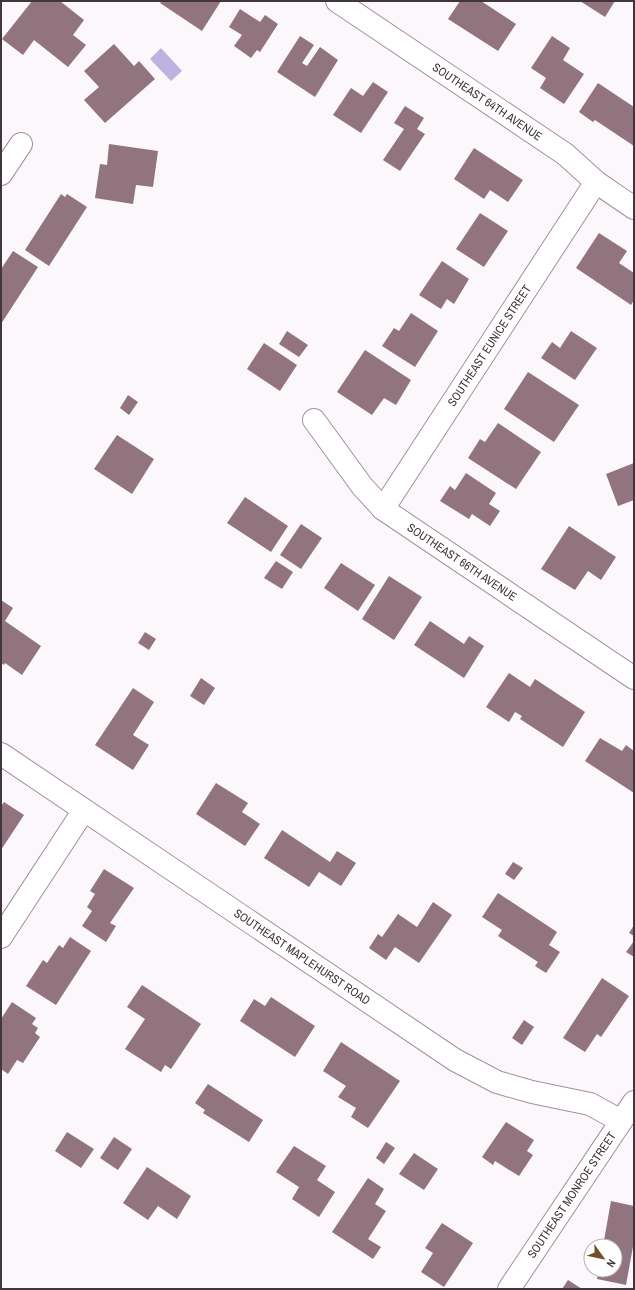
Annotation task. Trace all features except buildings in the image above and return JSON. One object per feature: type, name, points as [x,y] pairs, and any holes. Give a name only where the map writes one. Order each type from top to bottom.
[{"type":"street","name":"SOUTHEAST 64TH AVENUE","points":[[338,1],[565,154],[596,182],[634,208]]},
{"type":"street","points":[[1,174],[21,144]]},
{"type":"street","name":"SOUTHEAST EUNICE STREET","points":[[383,509],[596,182]]},
{"type":"street","name":"SOUTHEAST 66TH AVENUE","points":[[314,420],[362,486],[383,509],[631,667]]},
{"type":"street","name":"SOUTHEAST MAPLEHURST ROAD","points":[[1,754],[466,1066],[497,1082],[590,1104],[621,1121]]},
{"type":"street","points":[[1,937],[84,810]]},
{"type":"street","name":"SOUTHEAST MONROE STREET","points":[[509,1289],[634,1102]]},
{"type":"shaded area","points":[[161,48],[182,71],[171,81],[150,59]]}]
